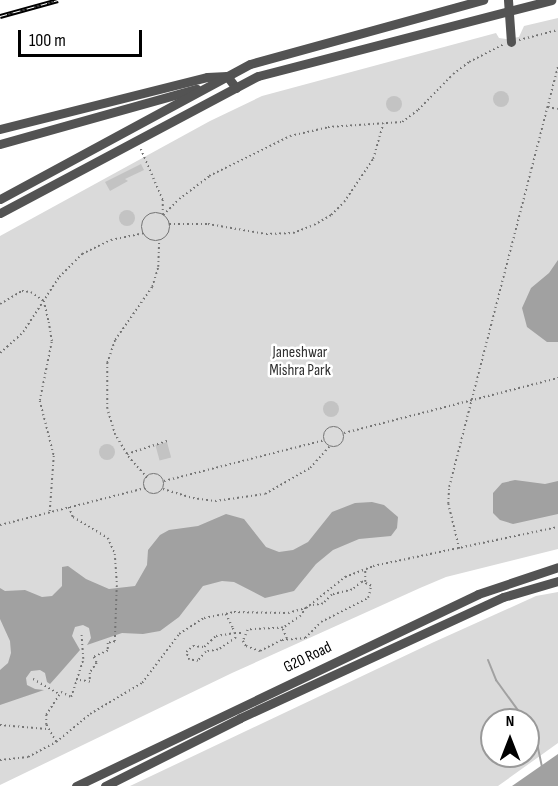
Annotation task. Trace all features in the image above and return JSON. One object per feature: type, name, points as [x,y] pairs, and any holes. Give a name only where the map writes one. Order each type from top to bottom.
[{"type":"street","points":[[0,199],[250,64],[483,0]]},
{"type":"street","points":[[508,0],[511,42]]},
{"type":"street","points":[[0,213],[258,76],[551,0]]},
{"type":"street","points":[[227,76],[236,88]]},
{"type":"street","points":[[0,129],[183,82],[227,76]]},
{"type":"street","points":[[208,87],[216,99]]},
{"type":"street","points":[[0,144],[208,87]]},
{"type":"street","name":"G20 Road","points":[[76,786],[478,594],[558,567]]},
{"type":"street","name":"G20 Road","points":[[105,786],[240,718],[503,597],[558,581]]},
{"type":"street","points":[[478,594],[481,607]]},
{"type":"path","points":[[137,140],[163,200],[163,215],[169,224],[168,234],[159,240],[149,238],[144,233],[142,225],[148,216],[163,215],[209,176],[290,136],[328,127],[402,122],[469,62],[511,42],[558,30]]},
{"type":"path","points":[[459,549],[448,504],[449,487],[558,65]]},
{"type":"path","points":[[547,106],[558,109]]},
{"type":"path","points":[[169,224],[208,224],[266,234],[293,233],[314,225],[344,202],[374,159],[382,123]]},
{"type":"path","points":[[0,353],[23,332],[59,277],[82,254],[111,240],[144,233]]},
{"type":"path","points":[[147,478],[115,435],[107,409],[107,363],[115,340],[152,287],[158,267],[159,240]]},
{"type":"path","points":[[0,304],[22,291],[31,292],[44,301],[52,342],[40,401],[54,456],[50,512]]},
{"type":"path","points":[[344,433],[558,378]]},
{"type":"path","points":[[330,446],[325,440],[325,432],[331,427],[338,428],[344,433]]},
{"type":"path","points":[[0,525],[145,488],[154,494],[163,489],[215,501],[236,500],[265,494],[310,468],[330,446],[341,444],[344,433]]},
{"type":"path","points":[[164,482],[325,440]]},
{"type":"path","points":[[127,454],[167,441]]},
{"type":"path","points":[[147,478],[157,474],[164,482],[163,489]]},
{"type":"path","points":[[145,488],[147,478]]},
{"type":"path","points":[[69,507],[74,517],[108,538],[115,554],[117,586],[115,642],[108,643],[108,651],[94,657],[98,663],[90,673],[90,682],[76,680]]},
{"type":"path","points":[[226,614],[235,633],[236,638],[233,642],[206,652],[198,661],[187,657],[188,649],[209,644],[216,636],[235,633],[245,633],[253,629],[283,628],[301,615],[332,586],[365,569],[558,527]]},
{"type":"path","points":[[365,569],[365,583]]},
{"type":"path","points":[[0,760],[28,757],[56,742],[90,714],[142,683],[179,634],[193,623],[226,614],[279,615],[323,604],[332,595],[352,590],[365,583]]},
{"type":"path","points":[[245,633],[243,640],[252,650],[267,649],[288,640],[305,638],[321,622],[368,598],[371,586],[365,583]]},
{"type":"path","points":[[283,628],[288,640]]},
{"type":"path","points":[[33,679],[59,694],[61,692],[71,697],[84,651],[81,633]]},
{"type":"path","points":[[209,644],[213,651]]},
{"type":"path","points":[[56,742],[48,729],[46,715],[59,694]]},
{"type":"path","points":[[0,725],[48,729]]},
{"type":"green space","name":"Janeshwar Mishra Park","points":[[558,18],[558,549],[446,577],[232,673],[0,785],[0,236],[210,121],[262,96],[496,33],[499,38],[519,37],[524,26]]},
{"type":"green space","points":[[558,592],[558,743],[540,756],[540,708],[480,708],[480,768],[523,768],[498,786],[130,786],[536,596]]},
{"type":"shaded area","points":[[558,260],[558,342],[547,342],[527,327],[522,308],[531,288],[549,273]]},
{"type":"shaded area","points":[[515,480],[545,484],[558,481],[558,514],[513,524],[500,520],[493,513],[493,493],[502,483]]},
{"type":"shaded area","points":[[372,502],[384,505],[398,517],[397,528],[391,536],[359,539],[333,550],[316,564],[294,591],[265,598],[234,582],[222,581],[203,586],[179,617],[160,631],[143,634],[122,633],[87,645],[91,638],[89,628],[83,625],[75,627],[72,636],[80,650],[50,684],[47,682],[45,673],[40,670],[31,671],[26,678],[27,685],[44,690],[0,705],[0,670],[8,663],[11,653],[10,641],[0,619],[0,588],[5,591],[25,590],[42,597],[52,596],[62,586],[62,567],[68,566],[86,579],[109,589],[135,586],[147,565],[148,550],[160,535],[169,530],[198,526],[226,514],[244,519],[266,547],[279,552],[293,550],[308,542],[332,512],[355,503]]},
{"type":"shaded area","points":[[558,754],[558,786],[512,786],[540,768]]},
{"type":"building","points":[[501,91],[509,99],[501,107],[493,99]]},
{"type":"building","points":[[394,96],[402,104],[394,112],[386,104]]},
{"type":"building","points":[[141,164],[144,170],[125,179],[128,181],[110,191],[105,182]]},
{"type":"building","points":[[127,210],[135,218],[127,226],[119,218]]},
{"type":"building","points":[[331,401],[339,409],[331,417],[323,409]]},
{"type":"building","points":[[167,442],[171,457],[160,461],[155,445]]},
{"type":"building","points":[[107,444],[115,452],[107,460],[99,452]]},
{"type":"waterway","points":[[488,660],[496,680],[516,708]]},
{"type":"waterway","points":[[540,757],[542,766]]},
{"type":"railway","points":[[0,16],[58,0]]}]
